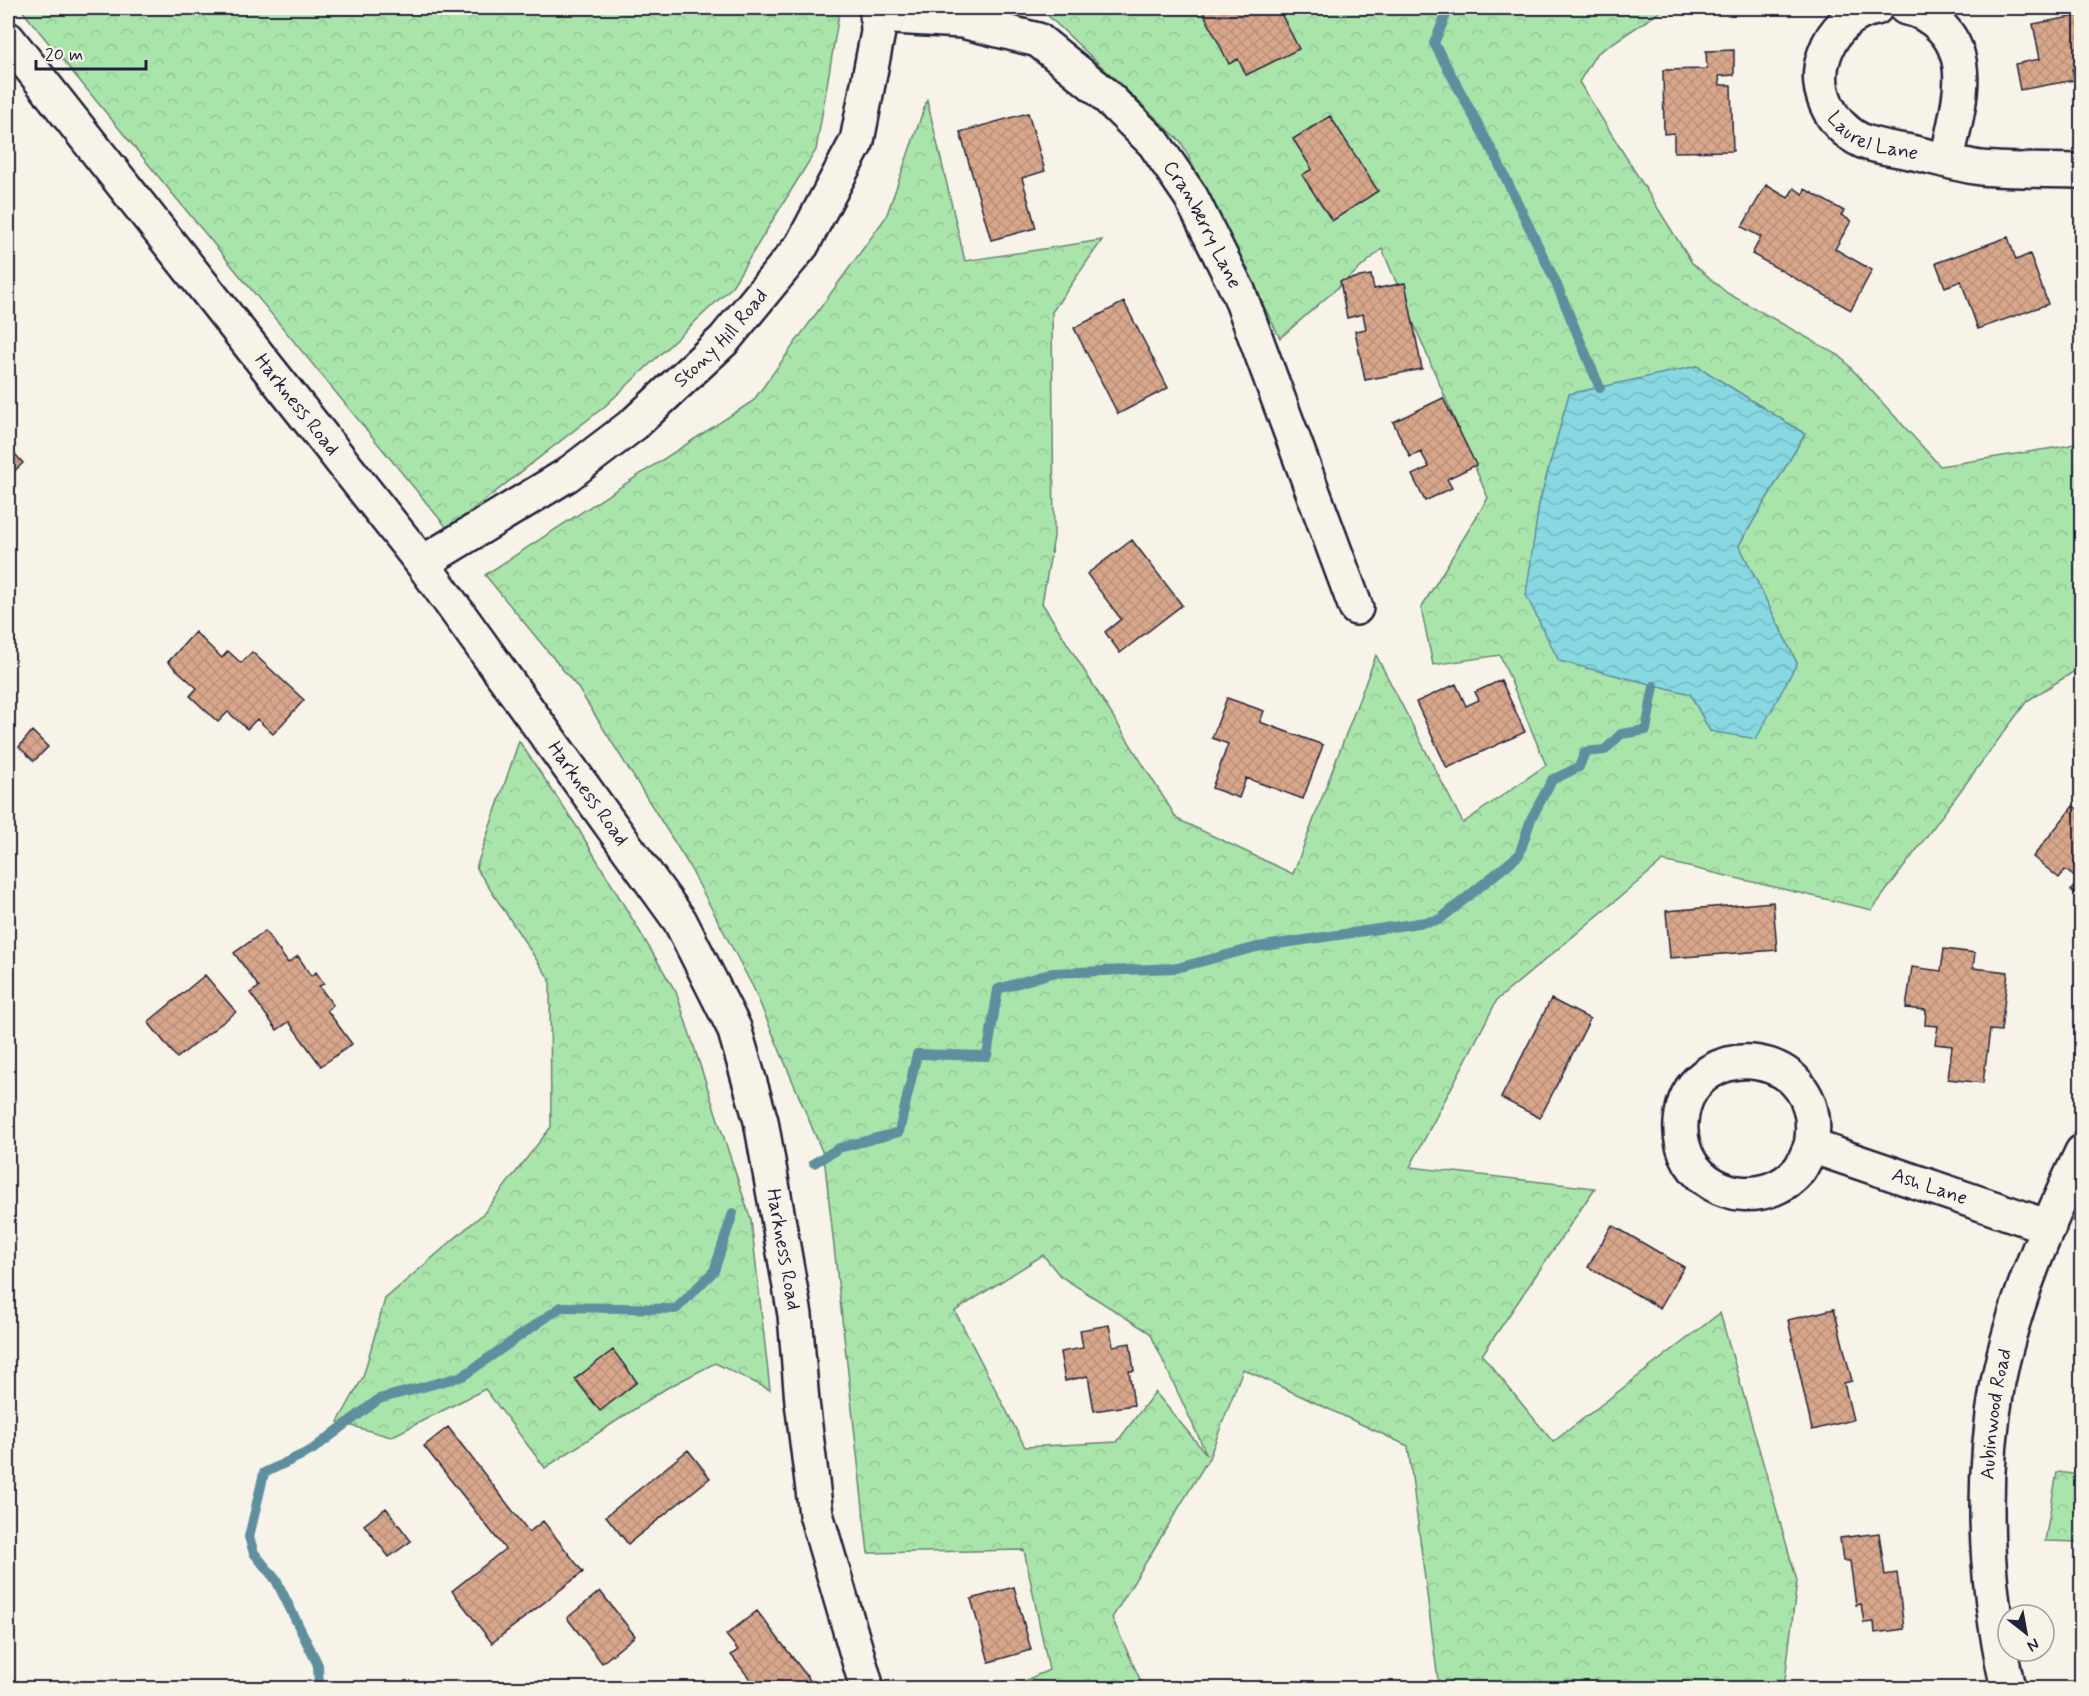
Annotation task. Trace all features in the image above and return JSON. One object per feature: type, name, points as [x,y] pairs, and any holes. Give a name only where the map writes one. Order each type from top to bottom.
[{"type":"street","name":"Laurel Lane","points":[[1876,8],[1866,9],[1845,22],[1829,40],[1821,63],[1821,87],[1828,110],[1843,129],[1863,141],[1980,168],[2082,171]]},
{"type":"street","name":"Laurel Lane","points":[[1906,8],[1914,9],[1933,19],[1949,35],[1959,55],[1962,78],[1947,160]]},
{"type":"street","name":"Stony Hill Road","points":[[422,563],[567,475],[634,424],[724,340],[802,245],[857,141],[878,32],[877,12]]},
{"type":"street","name":"Cranberry Lane","points":[[877,12],[962,21],[1038,40],[1100,90],[1154,143],[1191,197],[1239,293],[1356,608]]},
{"type":"street","name":"Harkness Road","points":[[8,39],[422,563],[680,921],[734,1028],[761,1121],[792,1293],[816,1514],[867,1689]]},
{"type":"street","points":[[1748,1061],[1768,1064],[1787,1074],[1802,1089],[1813,1118],[1811,1146],[1799,1170],[1782,1185],[1760,1194],[1737,1194],[1715,1187],[1697,1173],[1684,1153],[1680,1130],[1683,1107],[1693,1088],[1708,1074],[1727,1064],[1748,1061]]},
{"type":"street","name":"Ash Lane","points":[[1811,1146],[2049,1227]]},
{"type":"street","name":"Aubinwood Road","points":[[2008,1689],[1994,1612],[1989,1564],[1987,1503],[1990,1442],[1999,1382],[2012,1328],[2049,1227],[2082,1152]]},
{"type":"green space","points":[[20,8],[840,8],[816,150],[731,288],[604,407],[448,529]]},
{"type":"green space","points":[[1040,8],[1666,8],[1596,54],[1579,82],[1692,263],[1727,293],[1840,356],[1940,466],[2081,442],[2081,667],[2027,701],[1872,910],[1663,861],[1497,1000],[1410,1167],[1595,1188],[1482,1355],[1553,1442],[1720,1313],[1797,1581],[1784,1688],[1439,1688],[1408,1446],[1243,1369],[1209,1458],[1112,1618],[1144,1688],[1008,1688],[1049,1670],[1024,1550],[868,1553],[824,1156],[754,989],[687,862],[578,688],[485,575],[753,401],[886,217],[927,100],[965,261],[1102,240],[1052,312],[1054,537],[1042,603],[1177,819],[1293,874],[1376,655],[1463,823],[1546,765],[1500,655],[1433,665],[1421,608],[1488,498],[1382,249],[1280,338],[1181,142]],"holes":[[[1697,366],[1805,434],[1739,545],[1797,663],[1710,731],[1690,694],[1527,595],[1539,504],[1569,395]],[[1043,1255],[1060,1276],[1150,1333],[1207,1455],[1155,1392],[1117,1442],[1025,1447],[955,1311]]]},
{"type":"green space","points":[[519,741],[579,830],[676,992],[751,1220],[770,1390],[715,1363],[665,1389],[545,1468],[485,1389],[391,1437],[338,1422],[363,1377],[385,1299],[484,1213],[551,1127],[550,980],[476,868]]},
{"type":"green space","points":[[2057,1472],[2081,1475],[2081,1542],[2045,1541]]},
{"type":"water","points":[[1697,366],[1805,434],[1739,545],[1797,663],[1756,739],[1710,731],[1690,694],[1559,661],[1526,595],[1539,504],[1569,394]]},
{"type":"building","points":[[1201,8],[1278,8],[1299,49],[1246,75],[1238,59],[1229,64]]},
{"type":"building","points":[[2082,15],[2082,67],[2072,69],[2075,80],[2020,90],[2015,64],[2040,59],[2033,24]]},
{"type":"building","points":[[1734,50],[1734,75],[1719,76],[1720,85],[1731,85],[1733,151],[1674,152],[1674,133],[1664,134],[1663,70],[1707,69],[1706,51]]},
{"type":"building","points":[[1028,113],[1045,171],[1022,178],[1036,228],[991,240],[960,132]]},
{"type":"building","points":[[1330,116],[1378,191],[1332,221],[1302,175],[1312,169],[1293,139]]},
{"type":"building","points":[[1766,185],[1788,198],[1794,188],[1803,194],[1805,189],[1844,211],[1841,215],[1851,221],[1835,249],[1872,270],[1851,310],[1752,254],[1761,237],[1742,227]]},
{"type":"building","points":[[2008,237],[2016,260],[2030,254],[2048,304],[1978,329],[1961,281],[1945,287],[1936,263]]},
{"type":"building","points":[[1371,275],[1374,289],[1405,283],[1422,369],[1365,380],[1355,331],[1366,329],[1363,314],[1347,318],[1340,281]]},
{"type":"building","points":[[1124,302],[1168,388],[1118,414],[1074,328]]},
{"type":"building","points":[[1443,398],[1476,465],[1447,479],[1452,488],[1425,501],[1412,475],[1429,467],[1421,452],[1410,457],[1393,422]]},
{"type":"building","points":[[8,446],[23,463],[8,477]]},
{"type":"building","points":[[1132,540],[1182,605],[1120,653],[1105,632],[1121,619],[1087,574]]},
{"type":"building","points":[[195,632],[222,658],[228,651],[241,663],[252,652],[304,700],[273,734],[257,719],[247,729],[228,712],[218,722],[190,696],[197,688],[168,662]]},
{"type":"building","points":[[1501,680],[1525,732],[1447,768],[1416,702],[1456,684],[1466,706],[1479,700],[1475,692]]},
{"type":"building","points":[[1227,698],[1264,711],[1260,722],[1323,745],[1303,799],[1246,778],[1239,798],[1212,788],[1228,744],[1212,738]]},
{"type":"building","points":[[32,731],[48,747],[34,761],[19,747]]},
{"type":"building","points":[[2073,806],[2082,812],[2082,898],[2071,890],[2079,880],[2065,870],[2059,878],[2033,857]]},
{"type":"building","points":[[1773,902],[1777,950],[1670,958],[1666,911]]},
{"type":"building","points":[[265,931],[288,963],[298,956],[311,976],[316,972],[324,984],[319,986],[333,1005],[327,1010],[352,1044],[321,1066],[289,1022],[277,1030],[250,993],[259,987],[234,953]]},
{"type":"building","points":[[1944,949],[1975,953],[1973,968],[2008,972],[2001,1031],[1990,1030],[1983,1083],[1948,1079],[1952,1046],[1935,1044],[1938,1026],[1925,1025],[1926,1010],[1906,1008],[1912,967],[1941,971]]},
{"type":"building","points":[[205,975],[236,1012],[177,1058],[148,1022]]},
{"type":"building","points":[[1551,999],[1590,1019],[1540,1118],[1501,1098]]},
{"type":"building","points":[[1612,1225],[1684,1267],[1660,1308],[1588,1267]]},
{"type":"building","points":[[1834,1309],[1852,1381],[1844,1383],[1853,1420],[1812,1430],[1788,1320]]},
{"type":"building","points":[[1109,1325],[1113,1346],[1130,1343],[1134,1371],[1129,1371],[1134,1405],[1094,1411],[1088,1376],[1065,1381],[1060,1352],[1083,1348],[1080,1330]]},
{"type":"building","points":[[613,1350],[637,1382],[600,1411],[575,1379]]},
{"type":"building","points":[[448,1427],[529,1532],[543,1521],[583,1572],[492,1643],[452,1591],[505,1549],[424,1446]]},
{"type":"building","points":[[688,1450],[710,1478],[628,1544],[606,1516]]},
{"type":"building","points":[[386,1508],[411,1541],[389,1557],[364,1525]]},
{"type":"building","points":[[1879,1533],[1885,1575],[1897,1573],[1904,1629],[1875,1633],[1874,1622],[1864,1623],[1861,1604],[1856,1605],[1850,1561],[1843,1561],[1840,1538]]},
{"type":"building","points":[[1014,1587],[1031,1650],[989,1662],[971,1599]]},
{"type":"building","points":[[600,1591],[635,1636],[602,1663],[567,1618]]},
{"type":"building","points":[[757,1611],[816,1688],[757,1688],[731,1655],[738,1650],[726,1635]]},
{"type":"waterway","points":[[1449,8],[1434,43],[1495,156],[1556,283],[1600,388]]},
{"type":"waterway","points":[[814,1163],[839,1148],[899,1132],[917,1054],[987,1056],[998,989],[1052,973],[1177,968],[1257,947],[1439,920],[1519,855],[1531,819],[1552,780],[1579,767],[1585,752],[1605,750],[1621,734],[1646,730],[1654,686]]},
{"type":"waterway","points":[[319,1688],[318,1665],[276,1580],[254,1553],[249,1537],[264,1473],[312,1450],[379,1399],[463,1376],[561,1307],[676,1309],[714,1271],[733,1213]]}]
